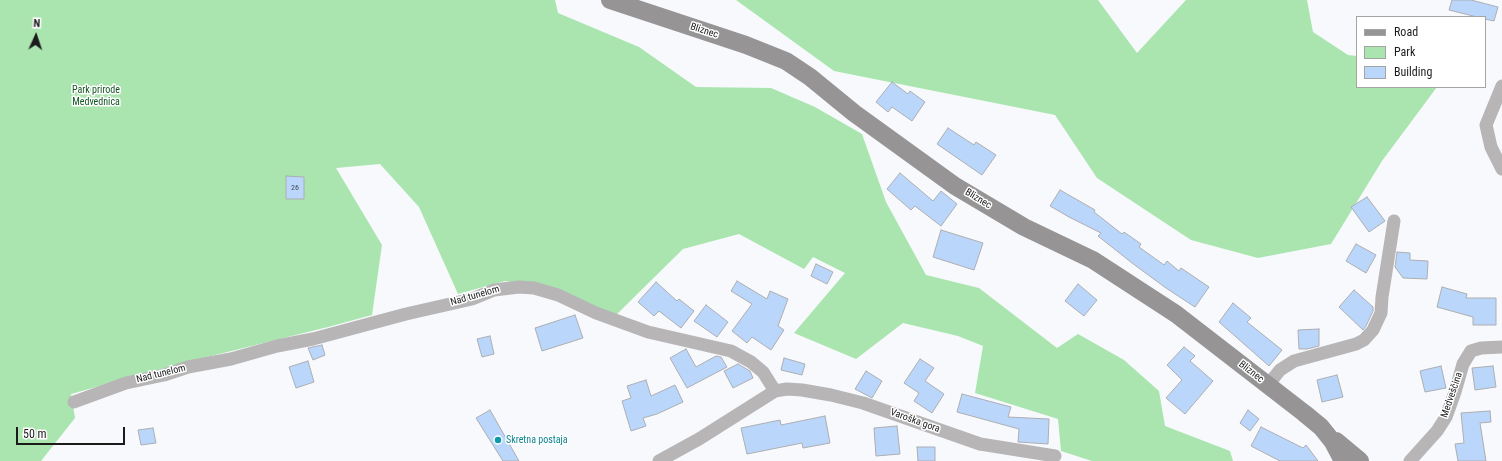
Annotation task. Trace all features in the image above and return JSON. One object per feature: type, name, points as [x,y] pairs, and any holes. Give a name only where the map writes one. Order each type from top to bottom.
[{"type":"main road","name":"Bliznec","points":[[610,0],[746,45],[786,61],[810,77],[854,113],[955,186],[1024,227],[1093,260],[1176,314],[1304,413],[1360,461]]},
{"type":"main road","name":"Bliznec","points":[[1327,434],[1338,449],[1343,461]]},
{"type":"street","points":[[1502,86],[1486,125],[1491,147],[1502,169]]},
{"type":"street","points":[[1268,385],[1280,370],[1294,362],[1356,344],[1364,340],[1372,330],[1381,313],[1382,297],[1394,221]]},
{"type":"street","name":"Nad tunelom","points":[[74,402],[126,383],[164,375],[188,367],[231,360],[277,346],[313,340],[406,314],[472,299],[494,290],[519,287],[534,288],[558,295],[602,316],[648,332],[731,351],[751,362],[763,372],[774,391]]},
{"type":"street","name":"Medveščina","points":[[1410,461],[1437,431],[1446,417],[1463,364],[1471,352],[1480,348],[1502,347]]},
{"type":"street","name":"Varoška gora","points":[[774,391],[787,389],[802,390],[831,395],[870,405],[980,444],[1055,456]]},
{"type":"street","points":[[659,461],[699,439],[774,391]]},
{"type":"green space","name":"Park prirode Medvednica","points":[[0,0],[555,0],[558,13],[639,47],[696,87],[771,88],[815,107],[862,134],[886,202],[926,275],[979,288],[1057,348],[1078,334],[1124,360],[1159,391],[1165,426],[1230,451],[1233,461],[1092,461],[1061,451],[1058,419],[975,393],[983,346],[958,336],[903,323],[856,359],[794,333],[845,273],[813,257],[804,269],[739,234],[683,249],[614,317],[552,287],[505,281],[458,294],[419,207],[380,164],[336,168],[382,245],[372,315],[183,363],[71,394],[75,418],[41,461],[0,461]]},
{"type":"green space","points":[[736,0],[1098,0],[1137,53],[1186,0],[1307,0],[1313,32],[1348,55],[1356,56],[1356,88],[1436,88],[1382,161],[1331,244],[1258,258],[1191,240],[1097,178],[1055,115],[834,71]]},
{"type":"building","points":[[1452,0],[1471,0],[1498,7],[1494,21],[1486,19],[1486,16],[1473,16],[1449,10]]},
{"type":"building","points":[[892,82],[908,94],[910,91],[925,102],[912,121],[892,107],[888,112],[876,102]]},
{"type":"building","points":[[948,128],[974,145],[976,142],[996,155],[982,175],[937,144]]},
{"type":"building","points":[[900,173],[933,201],[941,191],[957,204],[941,226],[915,206],[911,210],[887,189]]},
{"type":"building","points":[[286,176],[304,177],[304,199],[286,199]]},
{"type":"building","points":[[1060,190],[1095,210],[1094,212],[1122,234],[1124,232],[1141,244],[1139,247],[1164,265],[1167,261],[1179,271],[1181,268],[1209,287],[1195,307],[1132,263],[1098,236],[1101,233],[1050,206]]},
{"type":"building","points":[[1367,197],[1385,221],[1369,232],[1351,207]]},
{"type":"building","points":[[941,230],[983,243],[974,270],[933,257]]},
{"type":"building","points":[[1356,244],[1376,255],[1366,273],[1346,261]]},
{"type":"building","points":[[1397,252],[1410,253],[1410,260],[1428,261],[1427,279],[1403,278],[1395,267]]},
{"type":"building","points":[[816,264],[833,272],[827,284],[811,276]]},
{"type":"building","points":[[737,281],[767,299],[770,291],[788,299],[778,326],[784,330],[771,350],[752,337],[747,343],[732,331],[752,304],[731,291]]},
{"type":"building","points":[[656,282],[677,301],[679,299],[694,311],[681,328],[659,311],[654,316],[638,302]]},
{"type":"building","points":[[1078,284],[1097,300],[1084,316],[1065,301]]},
{"type":"building","points":[[1442,287],[1467,294],[1466,298],[1496,298],[1496,325],[1473,325],[1473,317],[1437,307]]},
{"type":"building","points":[[1354,290],[1373,307],[1373,311],[1363,330],[1339,307]]},
{"type":"building","points":[[1233,303],[1251,318],[1247,322],[1282,350],[1269,366],[1219,322]]},
{"type":"building","points":[[706,305],[728,322],[717,337],[694,321]]},
{"type":"building","points":[[575,315],[583,338],[542,351],[535,328]]},
{"type":"building","points":[[1319,329],[1319,346],[1299,349],[1298,330]]},
{"type":"building","points":[[490,336],[494,354],[482,357],[477,339]]},
{"type":"building","points":[[322,345],[325,355],[313,360],[308,348]]},
{"type":"building","points":[[1184,347],[1195,356],[1190,361],[1213,381],[1185,414],[1166,398],[1182,380],[1167,365]]},
{"type":"building","points":[[686,349],[696,367],[716,356],[721,357],[727,367],[687,388],[670,358]]},
{"type":"building","points":[[784,358],[805,364],[802,375],[781,370]]},
{"type":"building","points":[[920,359],[934,368],[925,381],[944,394],[932,413],[914,401],[919,393],[904,383]]},
{"type":"building","points":[[308,361],[314,382],[296,388],[289,367]]},
{"type":"building","points":[[738,364],[750,371],[753,378],[733,388],[724,371]]},
{"type":"building","points":[[1441,366],[1446,388],[1425,392],[1420,371]]},
{"type":"building","points":[[1493,366],[1496,387],[1475,390],[1472,368]]},
{"type":"building","points":[[866,371],[882,381],[872,398],[855,389]]},
{"type":"building","points":[[1337,375],[1343,397],[1322,402],[1317,380]]},
{"type":"building","points":[[646,380],[651,396],[675,385],[683,402],[657,414],[643,418],[646,426],[631,431],[622,401],[631,398],[627,386]]},
{"type":"building","points":[[962,394],[1011,407],[1008,417],[1049,419],[1048,444],[1018,442],[1019,429],[957,412]]},
{"type":"building","name":"Skretna postaja","points":[[490,410],[519,461],[503,461],[476,418]]},
{"type":"building","points":[[1248,410],[1259,419],[1250,431],[1240,423]]},
{"type":"building","points":[[1490,411],[1491,422],[1480,423],[1486,461],[1458,461],[1455,444],[1464,443],[1461,413]]},
{"type":"building","points":[[825,416],[830,443],[803,448],[802,443],[747,454],[741,428],[780,420],[781,425]]},
{"type":"building","points":[[897,426],[900,454],[876,456],[874,428]]},
{"type":"building","points":[[1261,427],[1303,448],[1306,445],[1318,461],[1280,461],[1251,446]]},
{"type":"building","points":[[153,428],[156,443],[141,445],[138,430]]},
{"type":"building","points":[[917,447],[935,447],[935,461],[918,461]]},
{"type":"place","name":"Skretna postaja","points":[[498,440]]}]
